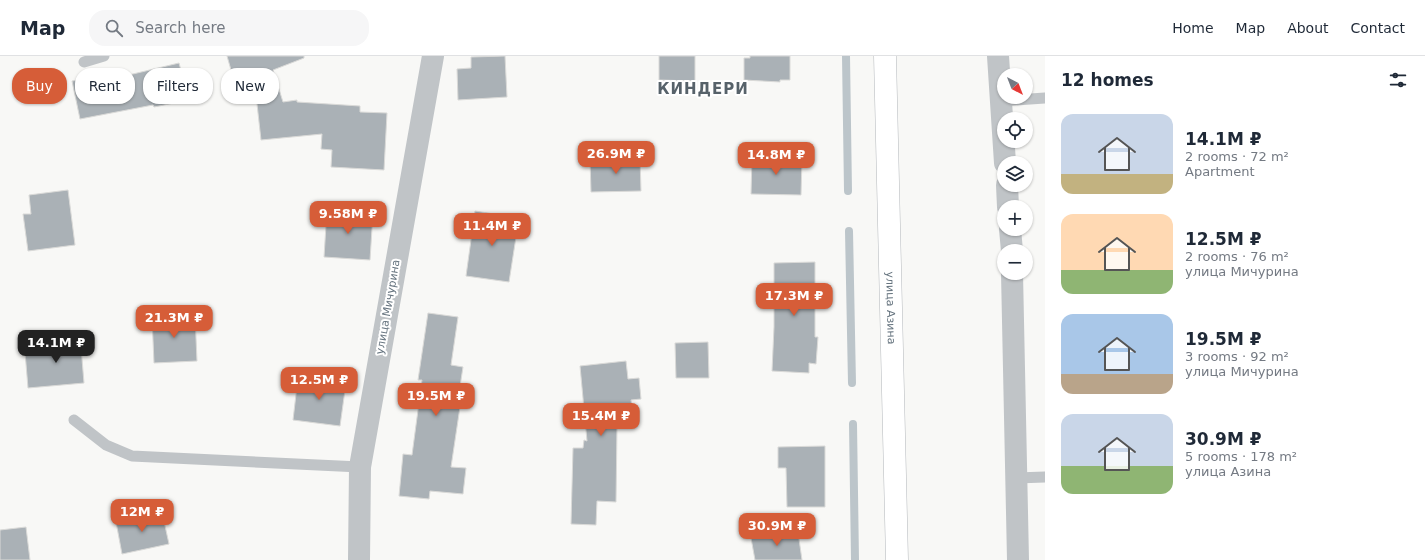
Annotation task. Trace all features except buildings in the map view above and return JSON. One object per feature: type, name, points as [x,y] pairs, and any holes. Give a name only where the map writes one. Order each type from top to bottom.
[{"type":"main road","name":"улица Азина","points":[[885,56],[897,560]]},
{"type":"street","name":"улица Мичурина","points":[[359,560],[360,467],[432,56]]},
{"type":"street","points":[[998,56],[999,68]]},
{"type":"street","points":[[1001,104],[1005,156]]},
{"type":"street","points":[[1012,280],[1018,560]]},
{"type":"lane","points":[[84,62],[104,56]]},
{"type":"lane","points":[[1033,99],[1045,98]]},
{"type":"lane","points":[[74,420],[106,446],[132,456],[360,467]]},
{"type":"lane","points":[[1016,478],[1045,477]]},
{"type":"waterway","points":[[846,56],[848,191]]},
{"type":"waterway","points":[[849,231],[852,383]]},
{"type":"waterway","points":[[853,424],[855,560]]},
{"type":"district","name":"КИНДЕРИ","points":[[703,89]]}]
